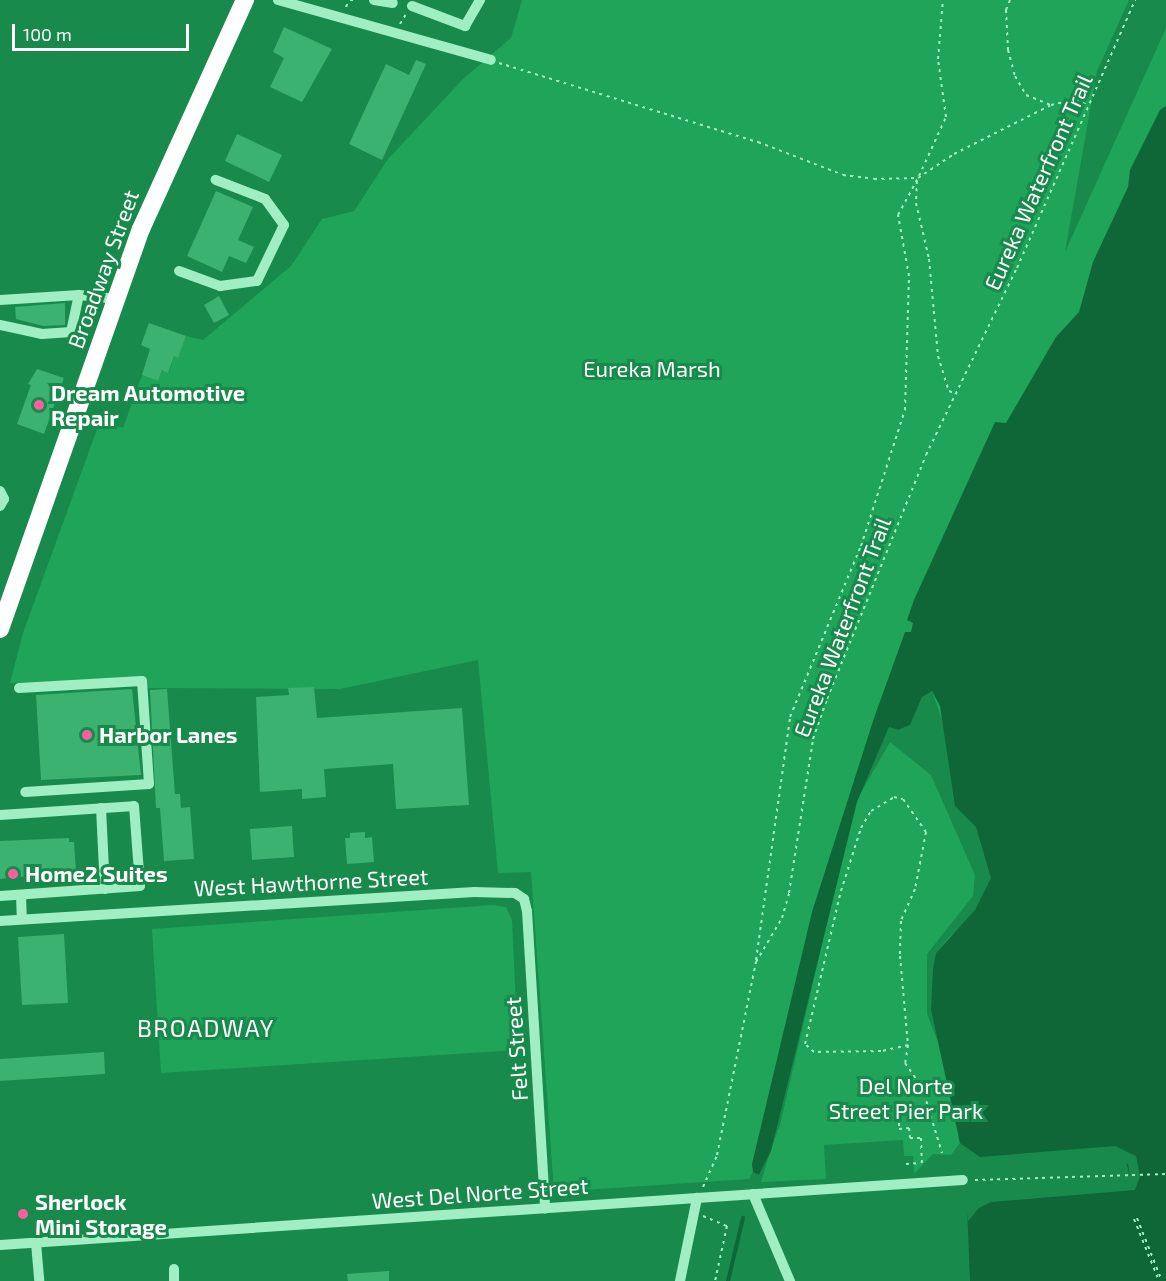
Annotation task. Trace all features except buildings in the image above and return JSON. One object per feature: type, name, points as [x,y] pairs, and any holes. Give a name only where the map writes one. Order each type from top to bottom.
[{"type":"highway","name":"Broadway Street","points":[[0,629],[117,299],[169,162],[245,0]]},
{"type":"street","points":[[278,0],[491,60]]},
{"type":"street","points":[[374,0],[393,3]]},
{"type":"street","points":[[412,6],[465,26],[480,0]]},
{"type":"street","points":[[179,271],[220,286],[257,281],[284,225],[265,199],[216,180]]},
{"type":"street","points":[[0,300],[79,295],[117,299]]},
{"type":"street","points":[[0,325],[42,334],[71,332],[79,295]]},
{"type":"street","points":[[0,490],[4,499],[0,506]]},
{"type":"street","points":[[18,688],[142,681],[149,772],[149,784],[25,792]]},
{"type":"street","points":[[0,815],[134,806],[140,886],[0,896]]},
{"type":"street","points":[[101,808],[105,889]]},
{"type":"street","name":"West Hawthorne Street","points":[[0,921],[496,891],[515,893]]},
{"type":"street","name":"Felt Street","points":[[515,893],[524,899],[527,911],[545,1208]]},
{"type":"street","points":[[21,895],[22,919]]},
{"type":"street","name":"West Del Norte Street","points":[[0,1245],[963,1180]]},
{"type":"street","points":[[753,1194],[790,1281]]},
{"type":"street","points":[[680,1281],[700,1198]]},
{"type":"street","points":[[36,1243],[39,1281]]},
{"type":"path","points":[[346,7],[349,0],[356,0]]},
{"type":"path","points":[[756,962],[790,717],[861,546],[905,410],[909,276],[898,215],[946,117],[938,59],[943,0]]},
{"type":"path","points":[[1011,0],[1006,10],[1008,50],[1015,76],[1026,95],[1051,105]]},
{"type":"path","name":"Eureka Waterfront Trail","points":[[700,1198],[704,1179],[717,1155],[756,962],[782,918],[789,893],[813,739],[926,455],[1136,0]]},
{"type":"path","points":[[491,60],[758,142],[843,175],[873,179],[918,178],[954,154],[1051,105],[1076,99],[1088,106]]},
{"type":"path","points":[[918,178],[916,203],[929,259],[938,356],[949,391],[956,394]]},
{"type":"path","points":[[908,1045],[882,1051],[814,1052],[805,1044],[839,900],[861,828],[871,811],[894,797],[903,799],[926,832],[915,889],[901,921],[900,956],[908,1045],[905,1063],[922,1088],[942,1153]]},
{"type":"path","points":[[899,1123],[899,1129],[909,1128],[910,1138],[921,1137],[921,1164],[906,1164]]},
{"type":"path","points":[[963,1180],[1120,1173],[1130,1177],[1166,1174]]},
{"type":"path","points":[[700,1198],[702,1216],[727,1226],[715,1281]]},
{"type":"path","points":[[1136,1220],[1157,1268],[1160,1281]]},
{"type":"green space","name":"Eureka Marsh","points":[[522,0],[1129,0],[1097,71],[1065,252],[1166,28],[1166,1276],[1136,1156],[958,1135],[960,1143],[951,1155],[933,1154],[914,1174],[913,1156],[904,1156],[903,1140],[824,1145],[826,1179],[761,1182],[769,1155],[759,1175],[753,1172],[749,1179],[554,1192],[531,872],[498,873],[478,660],[340,689],[148,688],[146,678],[10,683],[23,633],[100,421],[123,428],[142,375],[158,381],[162,370],[169,372],[174,356],[178,357],[186,336],[203,340],[291,266],[322,219],[354,211],[388,159],[463,79],[511,38]],"holes":[[[932,691],[1002,896],[950,936],[936,953],[931,1010],[938,1042],[927,1014],[927,954],[973,896],[975,875],[931,775],[890,742],[859,796],[889,727],[898,730],[910,725],[922,697]],[[838,875],[780,1125],[772,1146],[830,900]]]},
{"type":"green space","points":[[493,905],[506,907],[512,920],[518,1050],[161,1073],[152,929]]},
{"type":"shaded area","points":[[1166,106],[1166,1281],[970,1281],[967,1206],[977,1202],[1123,1188],[1130,1177],[1125,1158],[976,1160],[960,1143],[931,1010],[933,969],[936,953],[975,910],[991,878],[976,827],[955,806],[940,706],[932,691],[922,697],[910,725],[898,730],[889,727],[857,802],[771,1151],[759,1175],[753,1172],[752,1164],[812,912],[874,718],[905,632],[911,632],[913,623],[907,620],[914,600],[995,422],[1006,423],[1056,337],[1079,312],[1093,262],[1128,187],[1130,170],[1160,110]]},
{"type":"pier","points":[[960,1143],[980,1157],[1115,1146],[1136,1156],[1140,1176],[1135,1190],[991,1202],[979,1208],[968,1221],[966,1204],[977,1199],[1008,1192],[1122,1185],[1130,1176],[1128,1164],[1123,1161],[995,1168],[975,1162]]},
{"type":"waterway","points":[[728,1281],[743,1218]]},
{"type":"place","name":"Dream Automotive Repair","points":[[39,405]]},
{"type":"place","name":"Harbor Lanes","points":[[87,735]]},
{"type":"place","name":"Home2 Suites","points":[[13,874]]},
{"type":"place","name":"Sherlock Mini Storage","points":[[23,1214]]},
{"type":"district","name":"BROADWAY","points":[[206,1028]]},
{"type":"park label","name":"Del Norte Street Pier Park","points":[[906,1098]]}]
